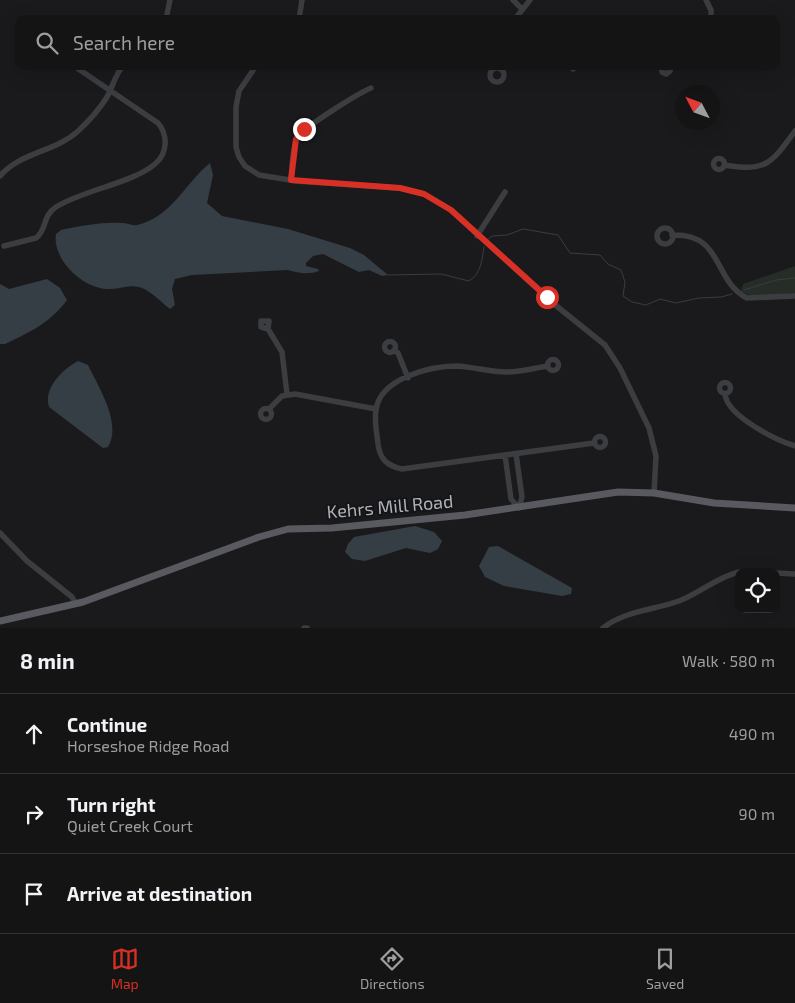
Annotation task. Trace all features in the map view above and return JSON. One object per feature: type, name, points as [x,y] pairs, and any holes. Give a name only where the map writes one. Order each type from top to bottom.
[{"type":"main road","name":"Kehrs Mill Road","points":[[0,621],[76,604],[259,537],[288,529],[401,522],[519,508],[605,492],[654,493],[710,502],[795,508]]},
{"type":"street","points":[[167,15],[170,0]]},
{"type":"street","points":[[300,15],[302,0]]},
{"type":"street","points":[[512,0],[522,9]]},
{"type":"street","points":[[518,15],[530,0]]},
{"type":"street","points":[[706,0],[711,10],[711,15]]},
{"type":"street","points":[[4,246],[36,238],[40,235],[45,218],[53,208],[144,172],[161,158],[165,142],[163,129],[149,115],[80,70]]},
{"type":"street","points":[[1,173],[16,161],[46,150],[75,133],[92,116],[110,90],[120,70]]},
{"type":"street","points":[[253,70],[239,91],[236,107],[238,157],[251,172],[291,180],[400,188],[424,194],[451,210],[477,236],[605,345],[620,368],[649,428],[656,456],[654,493]]},
{"type":"street","points":[[662,70],[666,74],[670,70]]},
{"type":"street","points":[[291,180],[295,146],[300,133],[356,95],[371,88]]},
{"type":"street","points":[[724,164],[747,169],[763,166],[795,131]]},
{"type":"street","points":[[477,236],[505,192]]},
{"type":"street","points":[[672,235],[692,236],[706,245],[715,255],[730,283],[747,298],[795,296]]},
{"type":"street","points":[[268,329],[282,352],[287,394]]},
{"type":"street","points":[[394,350],[398,353],[408,378]]},
{"type":"street","points":[[548,366],[507,372],[446,367],[408,378],[387,388],[376,409],[379,451],[382,459],[393,468],[409,469],[594,443]]},
{"type":"street","points":[[269,410],[277,399],[287,394],[376,409]]},
{"type":"street","points":[[725,394],[729,404],[748,422],[768,435],[795,446]]},
{"type":"street","points":[[516,454],[522,498],[519,508]]},
{"type":"street","points":[[505,455],[511,499],[519,508]]},
{"type":"street","points":[[0,533],[27,561],[72,596],[76,604]]},
{"type":"street","points":[[603,628],[617,618],[679,601],[725,576],[735,573]]},
{"type":"street","points":[[780,573],[795,574]]},
{"type":"shaded area","points":[[210,163],[213,175],[207,203],[222,216],[288,229],[350,248],[364,255],[388,275],[382,276],[369,270],[359,272],[323,254],[313,256],[306,263],[306,266],[318,269],[319,271],[311,273],[288,270],[192,275],[175,279],[172,289],[175,305],[170,309],[142,288],[128,286],[107,289],[88,284],[79,278],[64,262],[56,244],[56,234],[61,230],[107,223],[135,225],[149,221],[169,207]]},
{"type":"shaded area","points":[[795,266],[795,294],[751,296],[741,291],[743,284]]},
{"type":"shaded area","points":[[47,279],[60,288],[67,300],[47,321],[23,336],[5,344],[0,344],[0,284],[9,289]]},
{"type":"shaded area","points":[[78,361],[88,365],[103,395],[111,417],[112,438],[108,447],[103,448],[49,407],[49,393],[52,386],[66,369]]},
{"type":"shaded area","points":[[415,526],[434,532],[442,541],[438,549],[430,553],[406,548],[365,561],[352,559],[345,552],[348,544],[354,537]]},
{"type":"shaded area","points":[[498,546],[572,588],[571,594],[562,596],[504,586],[485,577],[479,566],[489,547]]},
{"type":"waterway","points":[[487,240],[492,236],[507,235],[523,229],[558,235],[570,253],[600,255],[608,264],[621,270],[625,282],[623,296],[632,302],[646,305],[660,299],[676,303],[732,294]]},
{"type":"waterway","points":[[388,275],[441,274],[469,281],[476,275],[482,262],[484,247]]},
{"type":"waterway","points":[[744,290],[776,280],[795,278]]},
{"type":"route","points":[[304,129],[296,139],[291,180],[400,188],[424,194],[451,210],[477,236],[547,297]]}]
